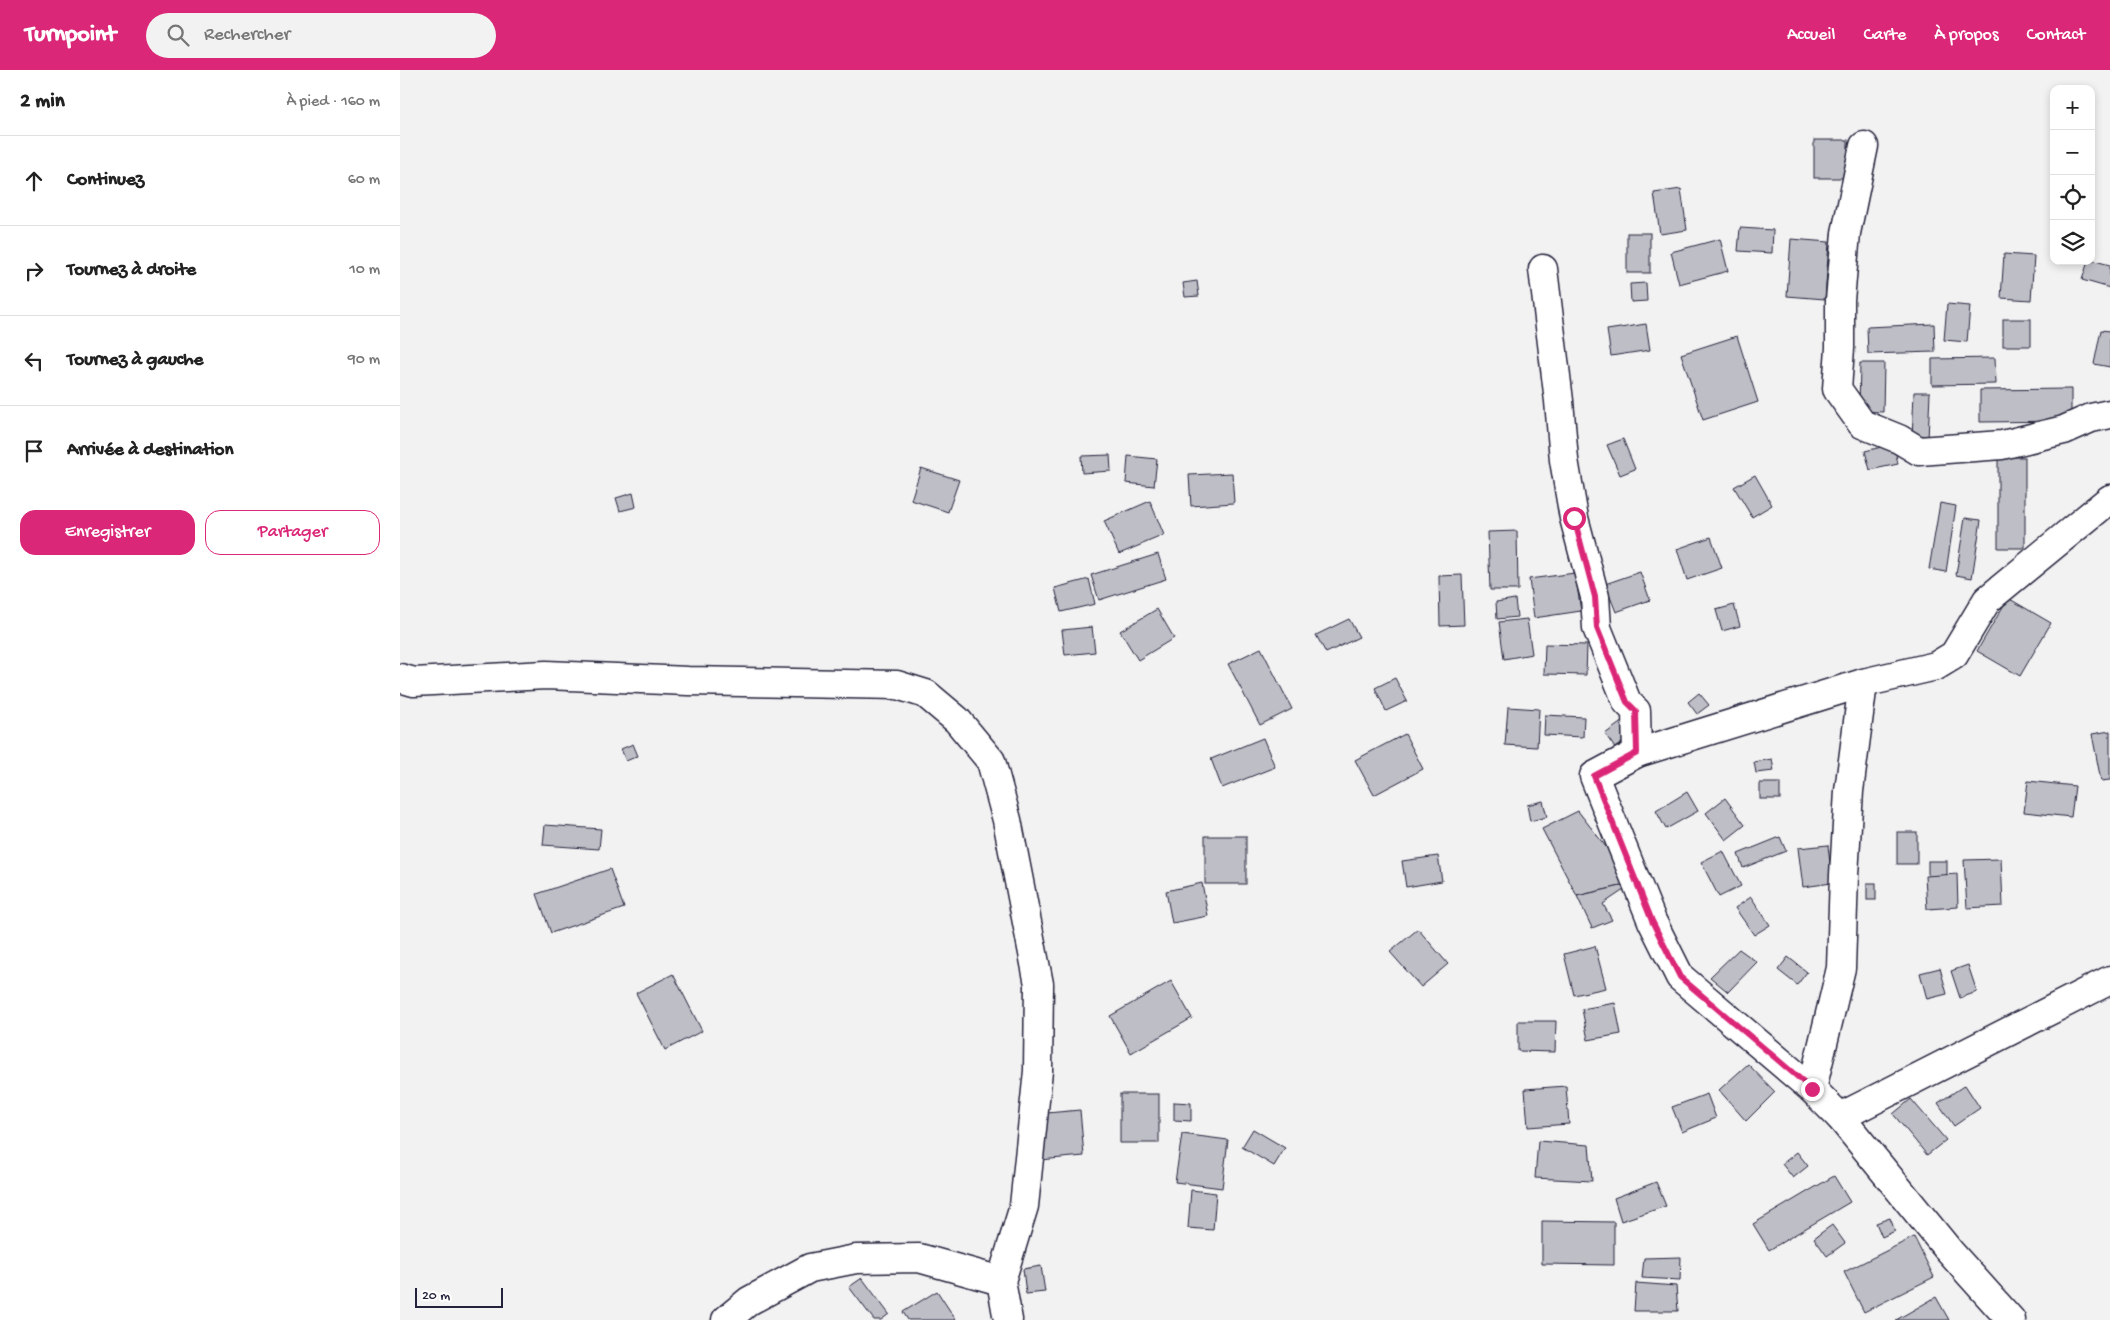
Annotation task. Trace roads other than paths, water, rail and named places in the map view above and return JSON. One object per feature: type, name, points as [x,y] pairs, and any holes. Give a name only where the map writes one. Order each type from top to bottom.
[{"type":"street","points":[[1864,146],[1846,233],[1840,300],[1840,348],[1837,389],[1862,424],[1899,439],[1919,451],[2002,446],[2064,430],[2091,418],[2110,414]]},
{"type":"street","points":[[1543,269],[1564,460],[1574,518],[1595,597],[1597,628],[1627,702],[1636,711],[1637,753]]},
{"type":"street","points":[[2011,1320],[1950,1252],[1840,1116],[1812,1089],[1680,977],[1652,921],[1594,776],[1637,753],[1862,683],[1936,666],[1954,655],[1987,600],[2110,499]]},
{"type":"street","points":[[400,678],[414,682],[546,675],[688,681],[897,685],[926,694],[957,720],[991,761],[1007,820],[1038,984],[1038,1072],[1024,1206],[1001,1281],[1008,1320]]},
{"type":"street","points":[[1812,1089],[1841,968],[1844,875],[1850,791],[1862,683]]},
{"type":"street","points":[[1840,1116],[2110,980]]},
{"type":"street","points":[[726,1320],[750,1301],[810,1268],[856,1259],[919,1258],[1001,1281]]}]
